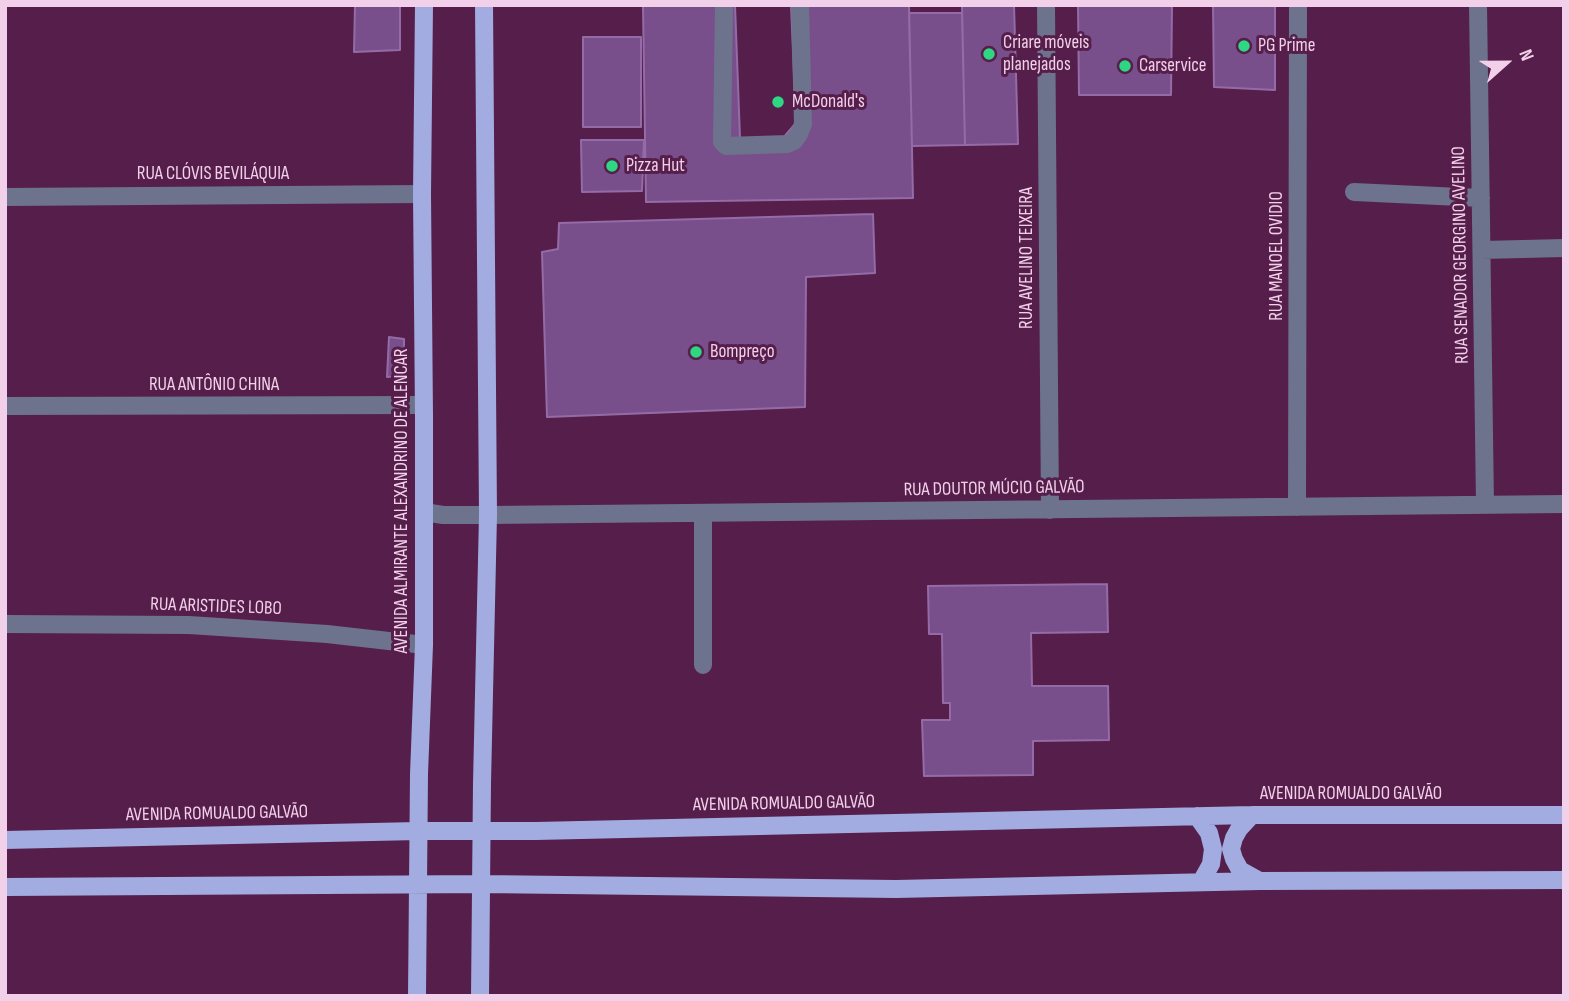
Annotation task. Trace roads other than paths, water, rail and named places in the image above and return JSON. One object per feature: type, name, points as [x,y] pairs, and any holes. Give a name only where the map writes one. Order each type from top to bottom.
[{"type":"main road","name":"AVENIDA ALMIRANTE ALEXANDRINO DE ALENCAR","points":[[417,996],[419,774],[424,645],[424,5]]},
{"type":"main road","points":[[480,996],[488,515],[484,5]]},
{"type":"main road","points":[[1252,815],[1239,829],[1231,849],[1240,870],[1260,881]]},
{"type":"main road","name":"AVENIDA ROMUALDO GALVÃO","points":[[5,840],[1252,815],[1564,816]]},
{"type":"main road","points":[[1197,816],[1209,833],[1213,849],[1211,864],[1201,882]]},
{"type":"main road","points":[[5,887],[482,884],[896,889],[1260,881],[1564,880]]},
{"type":"street","points":[[724,5],[722,142],[726,146],[787,144],[794,141],[799,134],[803,124],[800,5]]},
{"type":"street","name":"RUA AVELINO TEIXEIRA","points":[[1046,5],[1050,510]]},
{"type":"street","name":"RUA MANOEL OVIDIO","points":[[1297,507],[1298,5]]},
{"type":"street","name":"RUA SENADOR GEORGINO AVELINO","points":[[1478,5],[1485,505]]},
{"type":"street","points":[[1354,192],[1481,198]]},
{"type":"street","name":"RUA CLÓVIS BEVILÁQUIA","points":[[5,197],[422,194]]},
{"type":"street","points":[[1482,250],[1564,248]]},
{"type":"street","name":"RUA ANTÔNIO CHINA","points":[[5,406],[423,405]]},
{"type":"street","name":"RUA DOUTOR MÚCIO GALVÃO","points":[[424,512],[443,515],[488,515],[1564,504]]},
{"type":"street","points":[[703,513],[703,665]]},
{"type":"street","name":"RUA ARISTIDES LOBO","points":[[5,624],[202,626],[327,634],[424,645]]},
{"type":"place","name":"PG Prime","points":[[1244,46]]},
{"type":"place","name":"Criare móveis planejados","points":[[989,54]]},
{"type":"place","name":"Carservice","points":[[1125,66]]},
{"type":"place","name":"McDonald's","points":[[778,102]]},
{"type":"place","name":"Pizza Hut","points":[[612,166]]},
{"type":"place","name":"Bompreço","points":[[696,352]]}]
